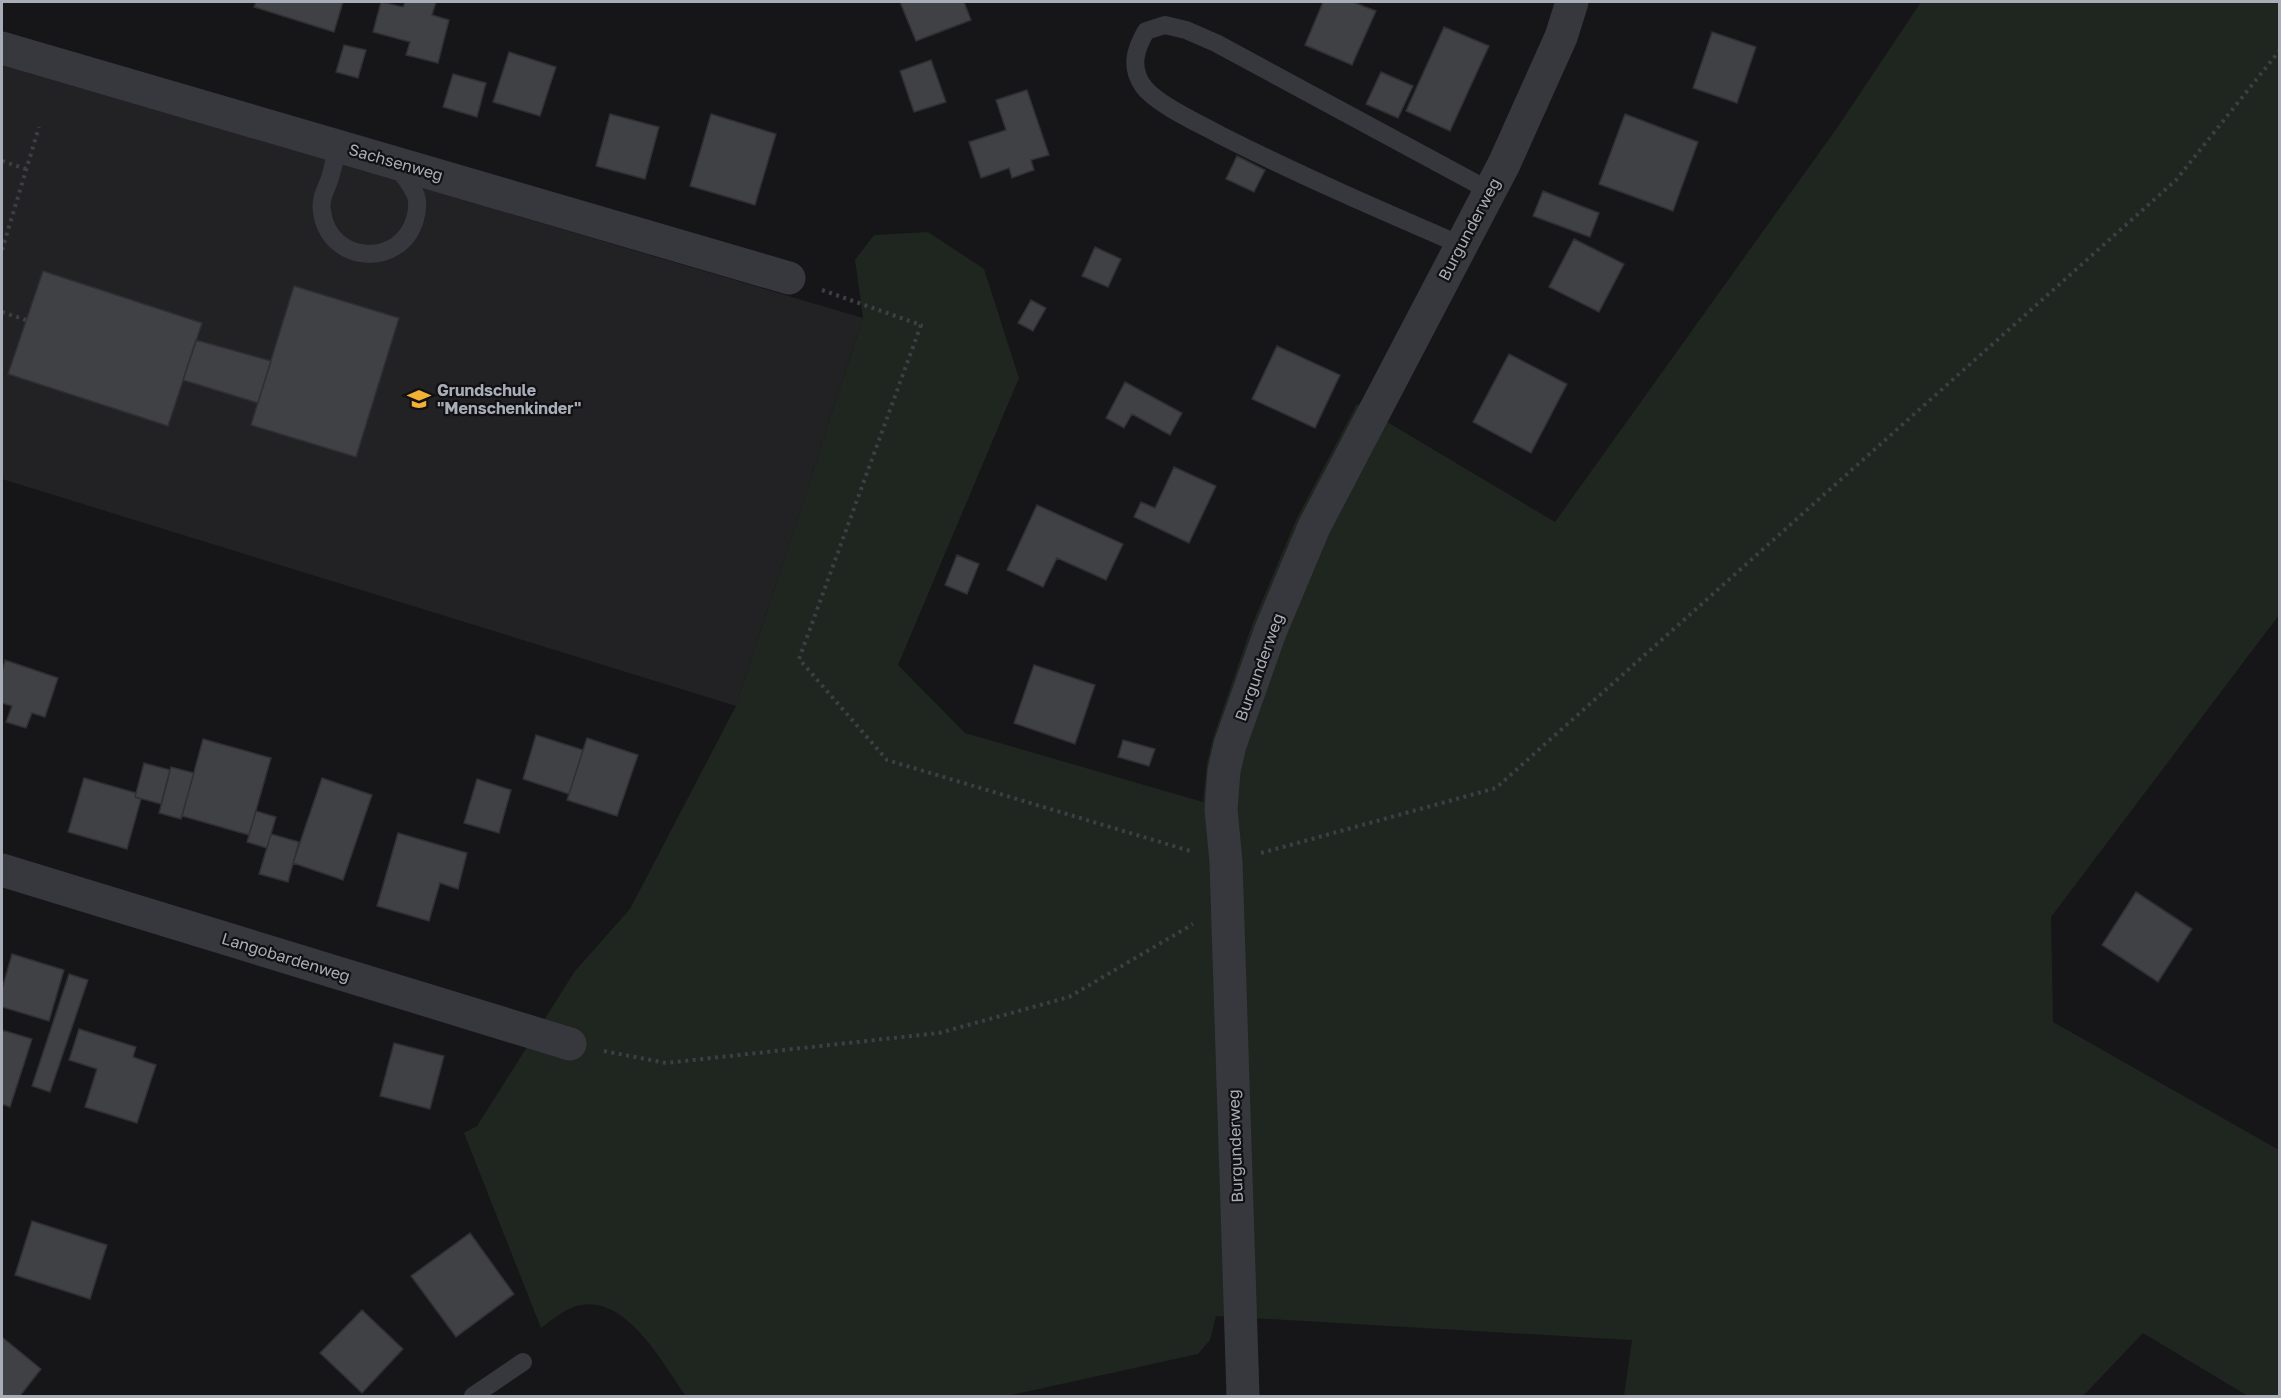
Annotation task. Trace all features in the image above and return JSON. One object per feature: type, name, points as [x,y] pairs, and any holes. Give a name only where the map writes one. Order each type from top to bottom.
[{"type":"street","name":"Burgunderweg","points":[[1242,1396],[1226,862],[1221,809],[1224,771],[1230,745],[1270,632],[1314,527],[1504,164],[1561,37],[1572,2]]},
{"type":"street","name":"Sachsenweg","points":[[2,48],[789,278]]},
{"type":"street","name":"Langobardenweg","points":[[2,870],[570,1044]]},
{"type":"lane","points":[[1461,245],[1309,179],[1192,121],[1164,104],[1144,87],[1135,68],[1136,48],[1146,31],[1165,25],[1186,30],[1216,43],[1490,191]]},
{"type":"lane","points":[[338,145],[330,180],[323,194],[321,210],[325,225],[333,238],[346,249],[361,254],[377,254],[392,249],[404,240],[413,226],[417,211],[416,196],[394,162]]},
{"type":"lane","points":[[473,1396],[523,1362]]},
{"type":"path","points":[[789,278],[921,326],[799,659],[887,760],[1226,862],[1496,788],[2176,180],[2280,50]]},
{"type":"path","points":[[2,250],[39,127]]},
{"type":"path","points":[[2,161],[26,169]]},
{"type":"path","points":[[2,312],[26,320]]},
{"type":"path","points":[[570,1044],[666,1063],[939,1033],[1069,997],[1227,904]]},
{"type":"shaded area","points":[[1921,2],[2279,2],[2279,615],[2051,917],[2053,1022],[2279,1150],[2279,1396],[2248,1396],[2143,1333],[2083,1396],[1624,1396],[1632,1340],[1216,1316],[1210,1340],[1198,1354],[1007,1396],[686,1396],[655,1351],[629,1322],[614,1311],[598,1305],[576,1306],[541,1328],[464,1133],[477,1126],[575,971],[630,909],[736,706],[863,318],[855,260],[874,235],[928,232],[984,269],[1019,378],[898,665],[965,733],[1203,802],[1207,763],[1213,738],[1252,625],[1296,520],[1357,404],[1555,522],[1839,125]]},
{"type":"shaded area","name":"Grundschule \"Menschenkinder\"","points":[[2,64],[863,318],[736,706],[2,479]]},
{"type":"building","points":[[256,2],[343,2],[334,32],[254,7]]},
{"type":"building","points":[[381,2],[403,7],[405,2],[436,2],[432,15],[449,20],[438,63],[406,55],[410,42],[373,32]]},
{"type":"building","points":[[900,2],[964,2],[971,20],[916,41]]},
{"type":"building","points":[[1323,2],[1353,2],[1376,11],[1352,65],[1305,45]]},
{"type":"building","points":[[1444,27],[1489,46],[1450,131],[1406,111]]},
{"type":"building","points":[[1712,32],[1756,47],[1737,103],[1693,88]]},
{"type":"building","points":[[344,45],[366,50],[358,78],[336,72]]},
{"type":"building","points":[[509,52],[556,67],[540,116],[493,102]]},
{"type":"building","points":[[931,60],[946,102],[914,112],[900,71]]},
{"type":"building","points":[[1381,72],[1413,86],[1398,118],[1366,104]]},
{"type":"building","points":[[453,74],[486,83],[477,117],[443,107]]},
{"type":"building","points":[[1027,90],[1049,155],[1031,160],[1034,170],[1012,178],[1009,168],[981,178],[969,142],[1006,130],[996,100]]},
{"type":"building","points":[[610,114],[659,127],[645,179],[596,166]]},
{"type":"building","points":[[711,114],[776,134],[755,205],[690,186]]},
{"type":"building","points":[[1625,114],[1698,142],[1673,211],[1599,184]]},
{"type":"building","points":[[1237,156],[1265,170],[1254,192],[1226,179]]},
{"type":"building","points":[[1543,191],[1599,213],[1590,237],[1533,216]]},
{"type":"building","points":[[1574,239],[1624,264],[1599,312],[1549,287]]},
{"type":"building","points":[[1095,247],[1121,259],[1108,287],[1082,276]]},
{"type":"building","points":[[43,271],[202,323],[168,426],[8,374]]},
{"type":"building","points":[[294,286],[399,318],[356,457],[251,425]]},
{"type":"building","points":[[1031,300],[1046,308],[1033,331],[1018,323]]},
{"type":"building","points":[[196,340],[271,361],[258,403],[183,380]]},
{"type":"building","points":[[1277,346],[1340,375],[1315,428],[1252,399]]},
{"type":"building","points":[[1509,354],[1567,384],[1531,453],[1473,422]]},
{"type":"building","points":[[1125,382],[1182,413],[1170,435],[1132,414],[1124,428],[1106,418]]},
{"type":"building","points":[[1174,467],[1216,486],[1189,543],[1134,517],[1141,502],[1155,508]]},
{"type":"building","points":[[1037,505],[1123,544],[1106,580],[1057,558],[1043,587],[1007,570]]},
{"type":"building","points":[[957,555],[979,564],[967,594],[945,585]]},
{"type":"building","points":[[5,660],[58,678],[45,717],[32,713],[26,728],[6,722],[12,706],[2,703],[2,672]]},
{"type":"building","points":[[1034,665],[1095,685],[1075,744],[1014,723]]},
{"type":"building","points":[[536,735],[583,750],[569,794],[523,779]]},
{"type":"building","points":[[587,738],[638,755],[617,816],[567,800]]},
{"type":"building","points":[[203,739],[271,758],[249,835],[182,816]]},
{"type":"building","points":[[1123,740],[1155,749],[1149,766],[1118,757]]},
{"type":"building","points":[[144,763],[170,770],[161,804],[135,797]]},
{"type":"building","points":[[171,767],[194,773],[181,819],[159,813]]},
{"type":"building","points":[[84,778],[136,793],[135,797],[141,799],[127,849],[68,832]]},
{"type":"building","points":[[322,778],[372,795],[343,880],[293,863]]},
{"type":"building","points":[[477,779],[511,790],[499,833],[464,823]]},
{"type":"building","points":[[256,811],[276,817],[267,848],[247,842]]},
{"type":"building","points":[[398,833],[467,853],[458,889],[440,883],[429,921],[377,906]]},
{"type":"building","points":[[271,834],[299,842],[288,882],[259,874]]},
{"type":"building","points":[[2136,892],[2192,929],[2158,982],[2102,945]]},
{"type":"building","points":[[12,954],[64,970],[49,1021],[2,1007],[2,989]]},
{"type":"building","points":[[69,974],[88,980],[50,1092],[32,1086]]},
{"type":"building","points":[[79,1029],[136,1047],[133,1057],[156,1065],[137,1123],[85,1107],[97,1069],[69,1060]]},
{"type":"building","points":[[2,1030],[32,1039],[10,1107],[2,1104]]},
{"type":"building","points":[[394,1043],[444,1056],[430,1109],[380,1096]]},
{"type":"building","points":[[32,1221],[107,1245],[90,1299],[15,1275]]},
{"type":"building","points":[[470,1233],[514,1294],[456,1337],[411,1276]]},
{"type":"building","points":[[362,1310],[403,1349],[362,1393],[320,1353]]},
{"type":"building","points":[[2,1337],[41,1369],[20,1396],[2,1396]]},
{"type":"place","name":"Grundschule \"Menschenkinder\"","points":[[419,399]]}]
